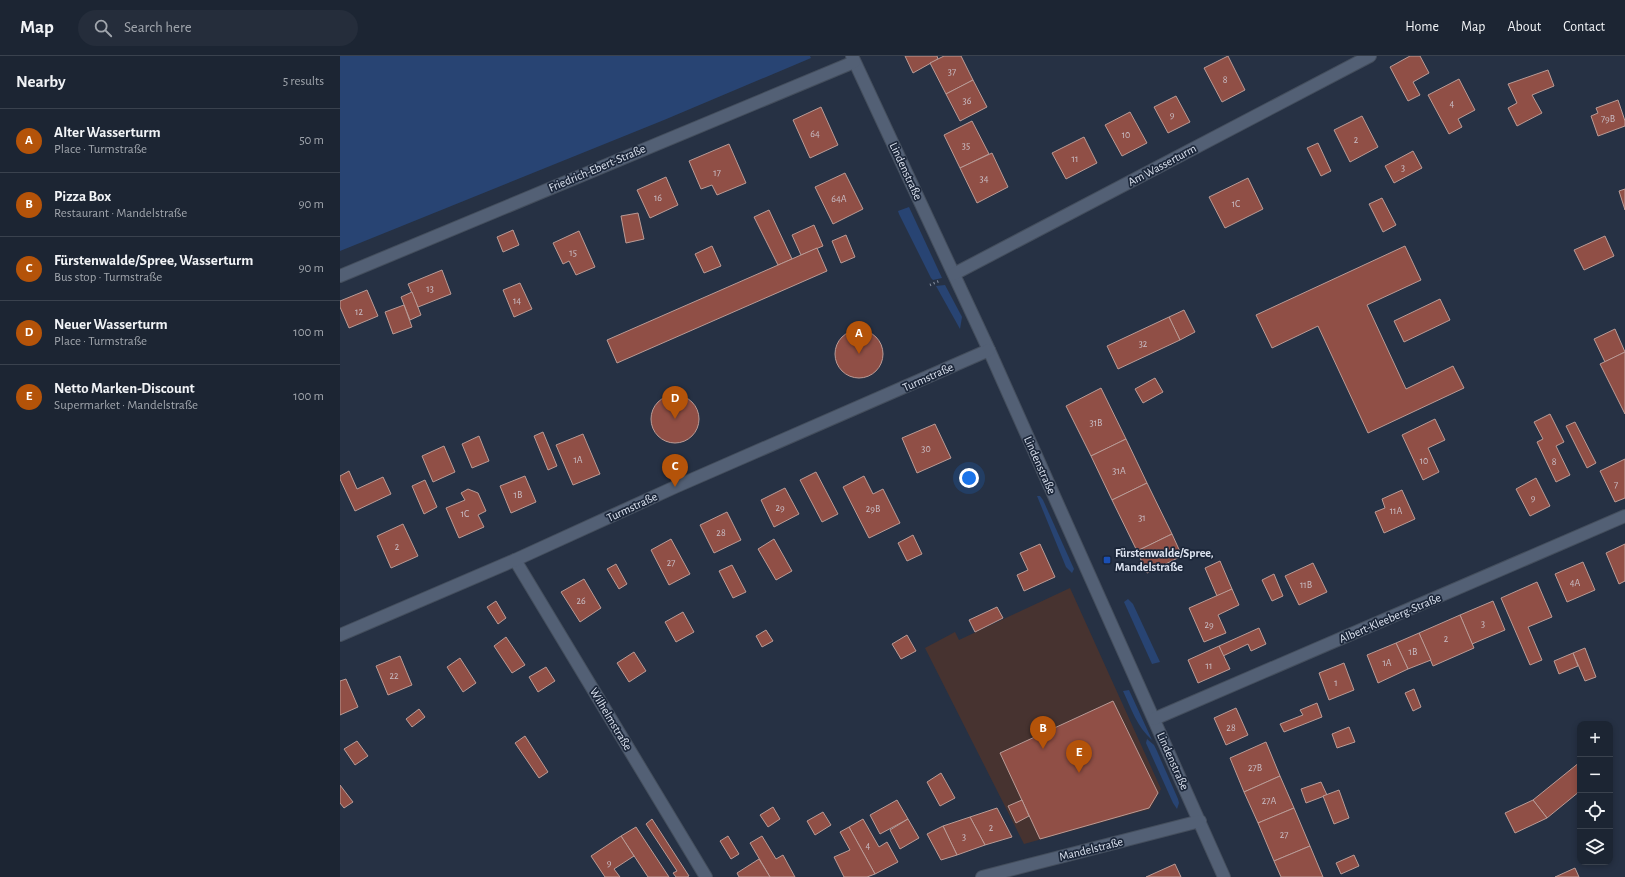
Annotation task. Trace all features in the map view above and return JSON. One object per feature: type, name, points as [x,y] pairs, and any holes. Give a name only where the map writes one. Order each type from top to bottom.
[{"type":"street","name":"Am Wasserturm","points":[[954,274],[1370,56]]},
{"type":"street","name":"Lindenstraße","points":[[853,59],[989,350],[1224,877]]},
{"type":"street","name":"Friedrich-Ebert-Straße","points":[[340,276],[853,59]]},
{"type":"street","name":"Turmstraße","points":[[340,635],[515,560],[675,487],[989,350]]},
{"type":"street","name":"Albert-Kleeberg-Straße","points":[[1154,719],[1625,516]]},
{"type":"street","name":"Wilhelmstraße","points":[[515,560],[706,877]]},
{"type":"street","name":"Mandelstraße","points":[[982,877],[1200,821]]},
{"type":"shaded area","points":[[340,56],[810,56],[811,58],[664,120],[340,251]]},
{"type":"shaded area","points":[[909,207],[942,278],[933,280],[931,278],[899,214],[898,211]]},
{"type":"shaded area","points":[[945,285],[962,317],[960,329],[936,286]]},
{"type":"shaded area","points":[[1037,496],[1040,496],[1043,500],[1074,569],[1072,573],[1066,567]]},
{"type":"shaded area","points":[[1070,588],[1161,789],[1150,809],[1024,844],[925,648],[955,632],[959,640]]},
{"type":"shaded area","points":[[1128,599],[1133,604],[1160,662],[1152,664],[1124,602]]},
{"type":"shaded area","points":[[1129,690],[1152,740],[1138,723],[1123,691]]},
{"type":"shaded area","points":[[1147,739],[1154,745],[1178,799],[1179,803],[1177,809],[1146,743]]},
{"type":"building","points":[[905,56],[937,56],[938,59],[913,73]]},
{"type":"building","points":[[944,56],[961,56],[973,80],[946,94],[930,63]]},
{"type":"building","points":[[1228,56],[1245,90],[1222,102],[1204,68]]},
{"type":"building","points":[[1410,56],[1420,56],[1429,73],[1413,82],[1420,95],[1408,101],[1390,67]]},
{"type":"building","points":[[1548,70],[1554,86],[1532,95],[1542,113],[1517,126],[1508,108],[1517,103],[1508,84]]},
{"type":"building","points":[[1459,79],[1475,110],[1458,119],[1462,127],[1449,134],[1428,95]]},
{"type":"building","points":[[973,80],[987,107],[960,121],[946,94]]},
{"type":"building","points":[[1176,96],[1190,122],[1168,133],[1154,107]]},
{"type":"building","points":[[1618,100],[1625,121],[1625,126],[1598,136],[1591,116],[1598,113],[1596,108]]},
{"type":"building","points":[[821,107],[838,145],[810,158],[793,120]]},
{"type":"building","points":[[1130,112],[1147,143],[1122,156],[1105,125]]},
{"type":"building","points":[[1362,116],[1378,147],[1350,162],[1334,130]]},
{"type":"building","points":[[972,121],[989,154],[960,168],[944,135]]},
{"type":"building","points":[[1084,137],[1097,163],[1066,179],[1052,153]]},
{"type":"building","points":[[1318,143],[1331,171],[1321,176],[1307,148]]},
{"type":"building","points":[[729,144],[746,183],[717,195],[712,185],[701,189],[689,161]]},
{"type":"building","points":[[1413,151],[1422,168],[1394,183],[1385,166]]},
{"type":"building","points":[[992,153],[1008,187],[977,203],[960,168]]},
{"type":"building","points":[[845,173],[863,209],[833,224],[815,187]]},
{"type":"building","points":[[666,177],[678,205],[650,218],[637,190]]},
{"type":"building","points":[[1248,178],[1263,209],[1225,228],[1209,197]]},
{"type":"building","points":[[1625,189],[1625,210],[1619,191]]},
{"type":"building","points":[[1382,198],[1396,225],[1383,232],[1369,204]]},
{"type":"building","points":[[769,210],[792,259],[778,265],[754,217]]},
{"type":"building","points":[[638,213],[644,239],[626,243],[621,216]]},
{"type":"building","points":[[814,225],[823,246],[801,255],[792,235]]},
{"type":"building","points":[[513,230],[519,245],[503,252],[497,237]]},
{"type":"building","points":[[579,231],[595,267],[576,275],[569,261],[563,264],[553,243]]},
{"type":"building","points":[[846,235],[855,257],[841,263],[832,241]]},
{"type":"building","points":[[1605,236],[1614,256],[1584,270],[1574,250]]},
{"type":"building","points":[[712,246],[721,266],[704,273],[695,254]]},
{"type":"building","points":[[1405,246],[1421,280],[1367,305],[1406,389],[1453,366],[1464,388],[1368,433],[1318,326],[1272,348],[1256,315]]},
{"type":"building","points":[[817,248],[827,271],[617,363],[607,340]]},
{"type":"building","points":[[442,270],[451,294],[418,307],[408,284]]},
{"type":"building","points":[[520,283],[532,309],[514,317],[503,290]]},
{"type":"building","points":[[367,290],[378,316],[349,328],[340,307],[340,301]]},
{"type":"building","points":[[412,292],[421,315],[410,320],[401,297]]},
{"type":"building","points":[[1440,299],[1450,320],[1404,342],[1394,321]]},
{"type":"building","points":[[404,305],[412,327],[393,334],[385,312]]},
{"type":"building","points":[[1184,310],[1195,332],[1180,340],[1169,317]]},
{"type":"building","points":[[1169,317],[1180,340],[1118,369],[1107,346]]},
{"type":"building","points":[[1615,329],[1625,352],[1605,362],[1594,339]]},
{"type":"building","points":[[859,330],[868,332],[876,337],[881,345],[883,354],[881,363],[876,371],[868,376],[859,378],[850,376],[842,371],[837,363],[835,354],[837,345],[842,337],[850,332]]},
{"type":"building","points":[[1625,352],[1625,414],[1600,364]]},
{"type":"building","points":[[1155,378],[1163,392],[1143,403],[1135,389]]},
{"type":"building","points":[[1101,388],[1126,439],[1091,456],[1066,406]]},
{"type":"building","points":[[675,395],[684,397],[692,402],[697,410],[699,419],[697,428],[692,436],[684,441],[675,443],[666,441],[658,436],[653,428],[651,419],[653,410],[658,402],[666,397]]},
{"type":"building","points":[[1550,414],[1564,442],[1556,446],[1570,475],[1556,482],[1537,442],[1543,439],[1534,422]]},
{"type":"building","points":[[1435,419],[1445,440],[1428,448],[1439,472],[1423,480],[1402,435]]},
{"type":"building","points":[[1575,422],[1596,463],[1587,468],[1566,426]]},
{"type":"building","points":[[935,424],[951,458],[917,473],[902,438]]},
{"type":"building","points":[[543,432],[557,466],[548,470],[534,436]]},
{"type":"building","points":[[583,434],[600,474],[573,485],[556,445]]},
{"type":"building","points":[[479,436],[489,461],[472,468],[462,444]]},
{"type":"building","points":[[1126,439],[1147,483],[1112,500],[1091,456]]},
{"type":"building","points":[[444,446],[455,472],[433,482],[422,456]]},
{"type":"building","points":[[1625,459],[1625,498],[1615,502],[1600,471]]},
{"type":"building","points":[[349,471],[357,489],[383,477],[391,494],[355,511],[340,479],[340,476]]},
{"type":"building","points":[[816,472],[838,514],[822,522],[800,480]]},
{"type":"building","points":[[525,476],[536,502],[511,513],[500,486]]},
{"type":"building","points":[[864,476],[873,494],[883,489],[900,523],[869,538],[843,487]]},
{"type":"building","points":[[1536,478],[1550,506],[1530,516],[1516,489]]},
{"type":"building","points":[[425,480],[437,507],[424,514],[412,486]]},
{"type":"building","points":[[1147,483],[1172,534],[1137,551],[1112,500]]},
{"type":"building","points":[[785,488],[799,514],[774,527],[761,500]]},
{"type":"building","points":[[468,489],[478,493],[486,511],[478,515],[484,527],[459,538],[446,508],[465,500],[461,493]]},
{"type":"building","points":[[1402,490],[1415,519],[1384,533],[1375,512],[1385,508],[1382,499]]},
{"type":"building","points":[[727,512],[741,540],[714,553],[700,525]]},
{"type":"building","points":[[403,524],[418,556],[391,568],[377,536]]},
{"type":"building","points":[[1172,534],[1182,556],[1147,573],[1137,551]]},
{"type":"building","points":[[913,535],[922,554],[907,561],[898,543]]},
{"type":"building","points":[[671,539],[690,574],[669,585],[651,550]]},
{"type":"building","points":[[774,539],[792,571],[776,580],[758,549]]},
{"type":"building","points":[[1040,544],[1055,577],[1024,591],[1017,575],[1028,570],[1020,553]]},
{"type":"building","points":[[1625,544],[1625,581],[1619,584],[1606,553]]},
{"type":"building","points":[[1220,561],[1232,589],[1217,596],[1205,568]]},
{"type":"building","points":[[1583,562],[1595,590],[1567,602],[1555,574]]},
{"type":"building","points":[[1313,563],[1327,592],[1299,605],[1285,576]]},
{"type":"building","points":[[616,564],[627,584],[619,589],[607,569]]},
{"type":"building","points":[[732,565],[746,592],[733,598],[719,571]]},
{"type":"building","points":[[1274,574],[1283,596],[1272,601],[1262,580]]},
{"type":"building","points":[[584,579],[601,608],[580,622],[561,592]]},
{"type":"building","points":[[1537,582],[1552,617],[1528,627],[1542,660],[1530,665],[1501,598]]},
{"type":"building","points":[[1232,589],[1239,605],[1218,615],[1226,633],[1204,642],[1189,608]]},
{"type":"building","points":[[496,601],[506,618],[498,624],[487,607]]},
{"type":"building","points":[[1493,601],[1505,630],[1472,644],[1460,615]]},
{"type":"building","points":[[997,607],[1003,618],[975,632],[969,620]]},
{"type":"building","points":[[683,612],[694,632],[676,642],[665,622]]},
{"type":"building","points":[[1460,615],[1474,648],[1433,666],[1419,633]]},
{"type":"building","points":[[1259,628],[1266,644],[1251,651],[1248,644],[1223,656],[1219,646]]},
{"type":"building","points":[[766,630],[773,641],[762,647],[756,636]]},
{"type":"building","points":[[1419,633],[1431,660],[1408,669],[1396,643]]},
{"type":"building","points":[[907,635],[916,651],[901,659],[892,644]]},
{"type":"building","points":[[506,637],[525,665],[512,673],[494,646]]},
{"type":"building","points":[[1396,643],[1408,669],[1378,683],[1367,655]]},
{"type":"building","points":[[1219,646],[1230,669],[1198,683],[1188,660]]},
{"type":"building","points":[[1585,648],[1596,677],[1585,681],[1573,653]]},
{"type":"building","points":[[634,652],[646,671],[629,682],[617,663]]},
{"type":"building","points":[[1573,653],[1578,666],[1559,674],[1554,661]]},
{"type":"building","points":[[400,656],[412,685],[388,695],[376,666]]},
{"type":"building","points":[[460,658],[476,683],[463,692],[447,667]]},
{"type":"building","points":[[1344,663],[1354,690],[1329,700],[1319,673]]},
{"type":"building","points":[[546,667],[555,681],[538,692],[529,677]]},
{"type":"building","points":[[346,679],[358,707],[340,715],[340,681]]},
{"type":"building","points":[[1414,689],[1421,707],[1413,711],[1405,693]]},
{"type":"building","points":[[1113,701],[1158,793],[1149,808],[1040,839],[1000,753]]},
{"type":"building","points":[[1317,703],[1322,717],[1284,732],[1280,724],[1303,715],[1300,710]]},
{"type":"building","points":[[1236,708],[1248,735],[1226,745],[1214,718]]},
{"type":"building","points":[[419,709],[425,717],[412,727],[406,719]]},
{"type":"building","points":[[1349,727],[1355,742],[1337,748],[1332,734]]},
{"type":"building","points":[[525,736],[548,772],[539,778],[515,743]]},
{"type":"building","points":[[357,741],[368,756],[355,765],[344,749]]},
{"type":"building","points":[[1266,742],[1280,776],[1244,792],[1230,758]]},
{"type":"building","points":[[1577,764],[1577,793],[1547,818],[1533,800]]},
{"type":"building","points":[[941,773],[955,798],[940,806],[927,782]]},
{"type":"building","points":[[1280,776],[1294,808],[1258,823],[1244,792]]},
{"type":"building","points":[[1321,782],[1327,795],[1306,803],[1301,789]]},
{"type":"building","points":[[340,785],[353,802],[344,808],[340,803]]},
{"type":"building","points":[[1339,790],[1349,818],[1334,824],[1323,796]]},
{"type":"building","points":[[897,800],[908,819],[880,834],[870,815]]},
{"type":"building","points":[[1022,800],[1029,816],[1016,823],[1008,806]]},
{"type":"building","points":[[1533,800],[1547,818],[1515,833],[1505,813]]},
{"type":"building","points":[[773,807],[780,819],[768,827],[760,815]]},
{"type":"building","points":[[997,808],[1012,837],[985,845],[970,817]]},
{"type":"building","points":[[1294,808],[1310,846],[1274,861],[1258,823]]},
{"type":"building","points":[[823,812],[831,825],[815,835],[807,821]]},
{"type":"building","points":[[970,817],[985,845],[957,855],[943,826]]},
{"type":"building","points":[[652,819],[689,876],[676,877],[673,873],[677,871],[646,824]]},
{"type":"building","points":[[863,819],[879,847],[887,842],[898,862],[875,874],[849,827]]},
{"type":"building","points":[[908,819],[919,838],[900,849],[890,830]]},
{"type":"building","points":[[943,826],[957,855],[941,860],[927,834]]},
{"type":"building","points":[[636,827],[669,877],[648,877],[621,836]]},
{"type":"building","points":[[849,827],[875,874],[867,877],[844,877],[834,857],[850,850],[840,832]]},
{"type":"building","points":[[621,836],[634,856],[614,869],[620,877],[605,877],[591,856]]},
{"type":"building","points":[[728,836],[739,854],[731,859],[720,841]]},
{"type":"building","points":[[762,836],[776,859],[783,855],[795,877],[770,877],[750,843]]},
{"type":"building","points":[[1310,846],[1323,877],[1281,877],[1274,861]]},
{"type":"building","points":[[1354,855],[1359,866],[1341,874],[1336,863]]},
{"type":"building","points":[[759,859],[770,877],[739,877],[737,873]]},
{"type":"building","points":[[1175,864],[1181,877],[1146,877]]},
{"type":"building","points":[[1575,868],[1579,877],[1555,877]]},
{"type":"place","name":"Alter Wasserturm","points":[[859,354]]},
{"type":"place","name":"Neuer Wasserturm","points":[[675,419]]},
{"type":"place","name":"Fürstenwalde/Spree, Wasserturm","points":[[675,487]]},
{"type":"place","name":"Fürstenwalde/Spree, Mandelstraße","points":[[1107,560]]},
{"type":"place","name":"Pizza Box","points":[[1043,749]]},
{"type":"place","name":"Netto Marken-Discount","points":[[1079,773]]}]
